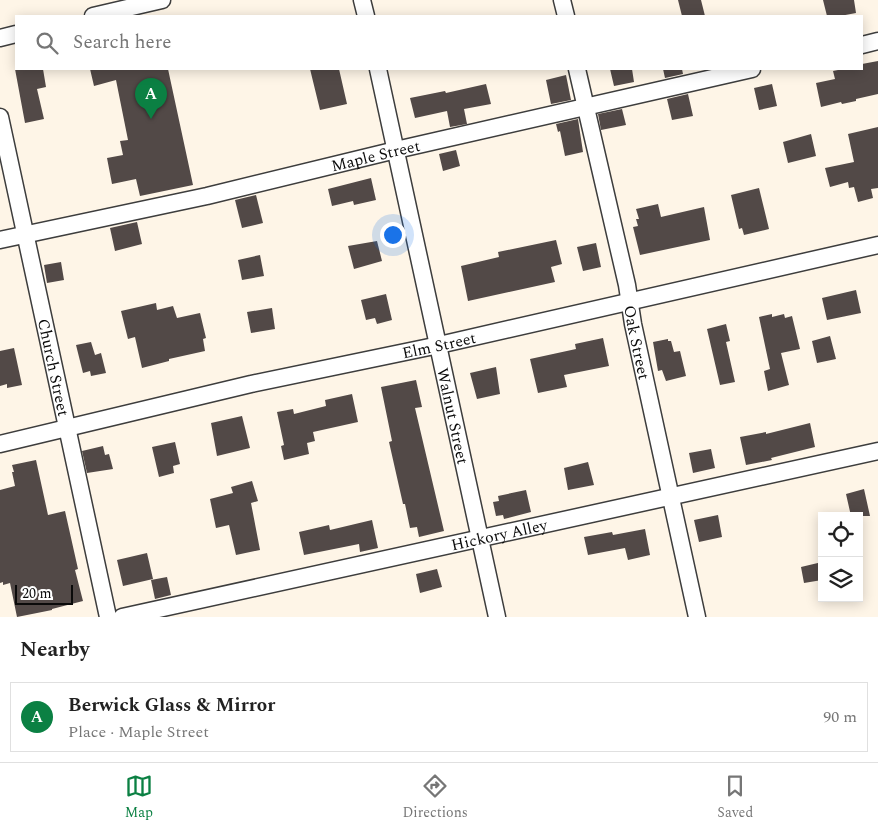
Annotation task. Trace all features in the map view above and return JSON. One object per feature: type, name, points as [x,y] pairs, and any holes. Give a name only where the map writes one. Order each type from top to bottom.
[{"type":"street","points":[[96,15],[162,0]]},
{"type":"street","points":[[362,0],[366,15]]},
{"type":"street","points":[[562,0],[566,15]]},
{"type":"street","points":[[0,38],[15,34]]},
{"type":"street","points":[[863,45],[878,41]]},
{"type":"street","name":"Walnut Street","points":[[378,70],[496,617]]},
{"type":"street","name":"Oak Street","points":[[577,70],[628,285],[633,324],[697,617]]},
{"type":"street","name":"Maple Street","points":[[0,240],[207,196],[396,150],[748,70]]},
{"type":"street","name":"Church Street","points":[[0,117],[108,617]]},
{"type":"street","name":"Elm Street","points":[[0,444],[251,384],[438,345],[878,246]]},
{"type":"street","name":"Hickory Alley","points":[[122,617],[878,451]]},
{"type":"building","points":[[678,0],[701,0],[705,15],[682,15]]},
{"type":"building","points":[[823,0],[854,0],[856,13],[827,15]]},
{"type":"building","points":[[878,61],[878,94],[856,99],[856,101],[842,104],[841,102],[821,107],[816,83],[835,79],[833,71],[863,70],[863,64]]},
{"type":"building","points":[[15,70],[43,70],[46,87],[37,89],[44,119],[25,123]]},
{"type":"building","points":[[90,70],[168,70],[193,185],[140,196],[136,179],[112,184],[107,158],[123,155],[120,141],[128,140],[116,80],[94,86]]},
{"type":"building","points":[[310,70],[339,70],[347,104],[320,110]]},
{"type":"building","points":[[610,70],[632,70],[634,82],[614,86]]},
{"type":"building","points":[[663,70],[682,70],[683,74],[665,78]]},
{"type":"building","points":[[566,75],[571,100],[551,104],[546,80]]},
{"type":"building","points":[[486,84],[491,104],[464,109],[467,124],[450,127],[447,111],[415,118],[410,98],[445,91],[446,93]]},
{"type":"building","points":[[772,84],[777,106],[759,110],[754,88]]},
{"type":"building","points":[[688,94],[693,116],[672,120],[667,99]]},
{"type":"building","points":[[622,109],[626,125],[601,130],[598,114]]},
{"type":"building","points":[[578,119],[583,152],[565,156],[560,131],[558,132],[556,124]]},
{"type":"building","points":[[878,127],[878,188],[871,189],[873,198],[858,202],[854,187],[849,188],[848,182],[830,187],[825,168],[854,162],[848,134]]},
{"type":"building","points":[[811,134],[816,156],[788,163],[783,142]]},
{"type":"building","points":[[456,150],[460,166],[443,171],[439,154]]},
{"type":"building","points":[[371,178],[376,200],[354,205],[353,201],[332,206],[328,189]]},
{"type":"building","points":[[759,188],[769,229],[744,235],[742,228],[739,229],[731,195]]},
{"type":"building","points":[[256,195],[263,223],[242,228],[235,200]]},
{"type":"building","points":[[658,204],[661,217],[704,207],[710,240],[640,255],[633,227],[638,226],[636,219],[639,219],[636,209]]},
{"type":"building","points":[[137,222],[142,244],[115,251],[110,228]]},
{"type":"building","points":[[556,240],[562,264],[551,267],[555,282],[468,301],[461,266],[499,257],[498,252]]},
{"type":"building","points":[[377,241],[382,261],[354,269],[348,246]]},
{"type":"building","points":[[596,243],[601,267],[583,271],[577,247]]},
{"type":"building","points":[[260,255],[264,276],[242,280],[238,260]]},
{"type":"building","points":[[61,262],[64,280],[47,283],[44,265]]},
{"type":"building","points":[[856,290],[861,313],[827,320],[822,298]]},
{"type":"building","points":[[386,294],[392,320],[377,324],[375,318],[366,320],[361,300]]},
{"type":"building","points":[[156,303],[157,310],[173,306],[177,318],[200,313],[206,338],[203,339],[205,351],[169,359],[169,361],[142,368],[135,337],[128,339],[121,311]]},
{"type":"building","points":[[272,308],[275,329],[251,333],[247,312]]},
{"type":"building","points":[[772,314],[772,317],[784,314],[785,318],[792,316],[800,349],[781,353],[789,385],[768,391],[764,371],[770,369],[759,317]]},
{"type":"building","points":[[726,324],[730,341],[726,342],[735,382],[720,385],[707,329]]},
{"type":"building","points":[[830,336],[836,359],[817,363],[812,341]]},
{"type":"building","points":[[603,338],[609,366],[564,375],[567,387],[538,393],[530,359],[576,349],[575,344]]},
{"type":"building","points":[[668,339],[668,341],[671,341],[674,352],[680,351],[686,376],[666,381],[662,370],[658,371],[653,342]]},
{"type":"building","points":[[91,342],[95,355],[101,353],[106,373],[91,376],[90,371],[83,373],[76,345]]},
{"type":"building","points":[[14,348],[22,385],[7,388],[7,384],[0,386],[0,351]]},
{"type":"building","points":[[496,367],[500,394],[477,399],[470,373]]},
{"type":"building","points":[[416,380],[422,407],[415,408],[444,531],[419,537],[417,527],[410,528],[405,504],[403,504],[389,442],[392,441],[381,387]]},
{"type":"building","points":[[352,394],[358,422],[313,432],[315,441],[307,443],[309,454],[284,460],[281,446],[284,445],[277,412],[293,409],[294,414],[326,406],[325,400]]},
{"type":"building","points":[[242,416],[250,448],[217,456],[211,423]]},
{"type":"building","points":[[810,423],[815,447],[771,458],[772,460],[746,465],[740,437],[766,432],[766,434]]},
{"type":"building","points":[[175,442],[180,464],[173,466],[174,473],[159,477],[152,447]]},
{"type":"building","points":[[103,446],[105,455],[109,454],[113,469],[87,473],[82,451]]},
{"type":"building","points":[[711,449],[715,468],[693,473],[689,453]]},
{"type":"building","points":[[36,460],[48,515],[65,511],[78,569],[75,570],[83,601],[17,617],[10,583],[3,585],[3,582],[0,583],[0,490],[15,486],[12,465]]},
{"type":"building","points":[[588,462],[594,485],[568,490],[564,468]]},
{"type":"building","points":[[252,481],[258,501],[251,503],[260,550],[236,555],[229,525],[216,528],[210,499],[233,493],[231,487]]},
{"type":"building","points":[[864,489],[870,516],[863,516],[863,512],[850,512],[846,494]]},
{"type":"building","points":[[526,490],[531,512],[504,519],[503,515],[496,516],[493,502],[499,501],[498,496]]},
{"type":"building","points":[[718,515],[722,537],[699,542],[694,520]]},
{"type":"building","points":[[372,520],[378,548],[360,552],[359,544],[304,555],[299,532],[329,525],[330,530]]},
{"type":"building","points":[[645,529],[650,555],[628,560],[625,548],[588,555],[584,537],[612,532],[613,535]]},
{"type":"building","points":[[147,553],[153,579],[123,586],[117,560]]},
{"type":"building","points":[[818,563],[818,581],[804,583],[801,567]]},
{"type":"building","points":[[437,569],[442,587],[420,593],[416,574]]},
{"type":"building","points":[[167,577],[171,595],[155,599],[151,580]]},
{"type":"place","name":"Berwick Glass & Mirror","points":[[151,119]]}]
